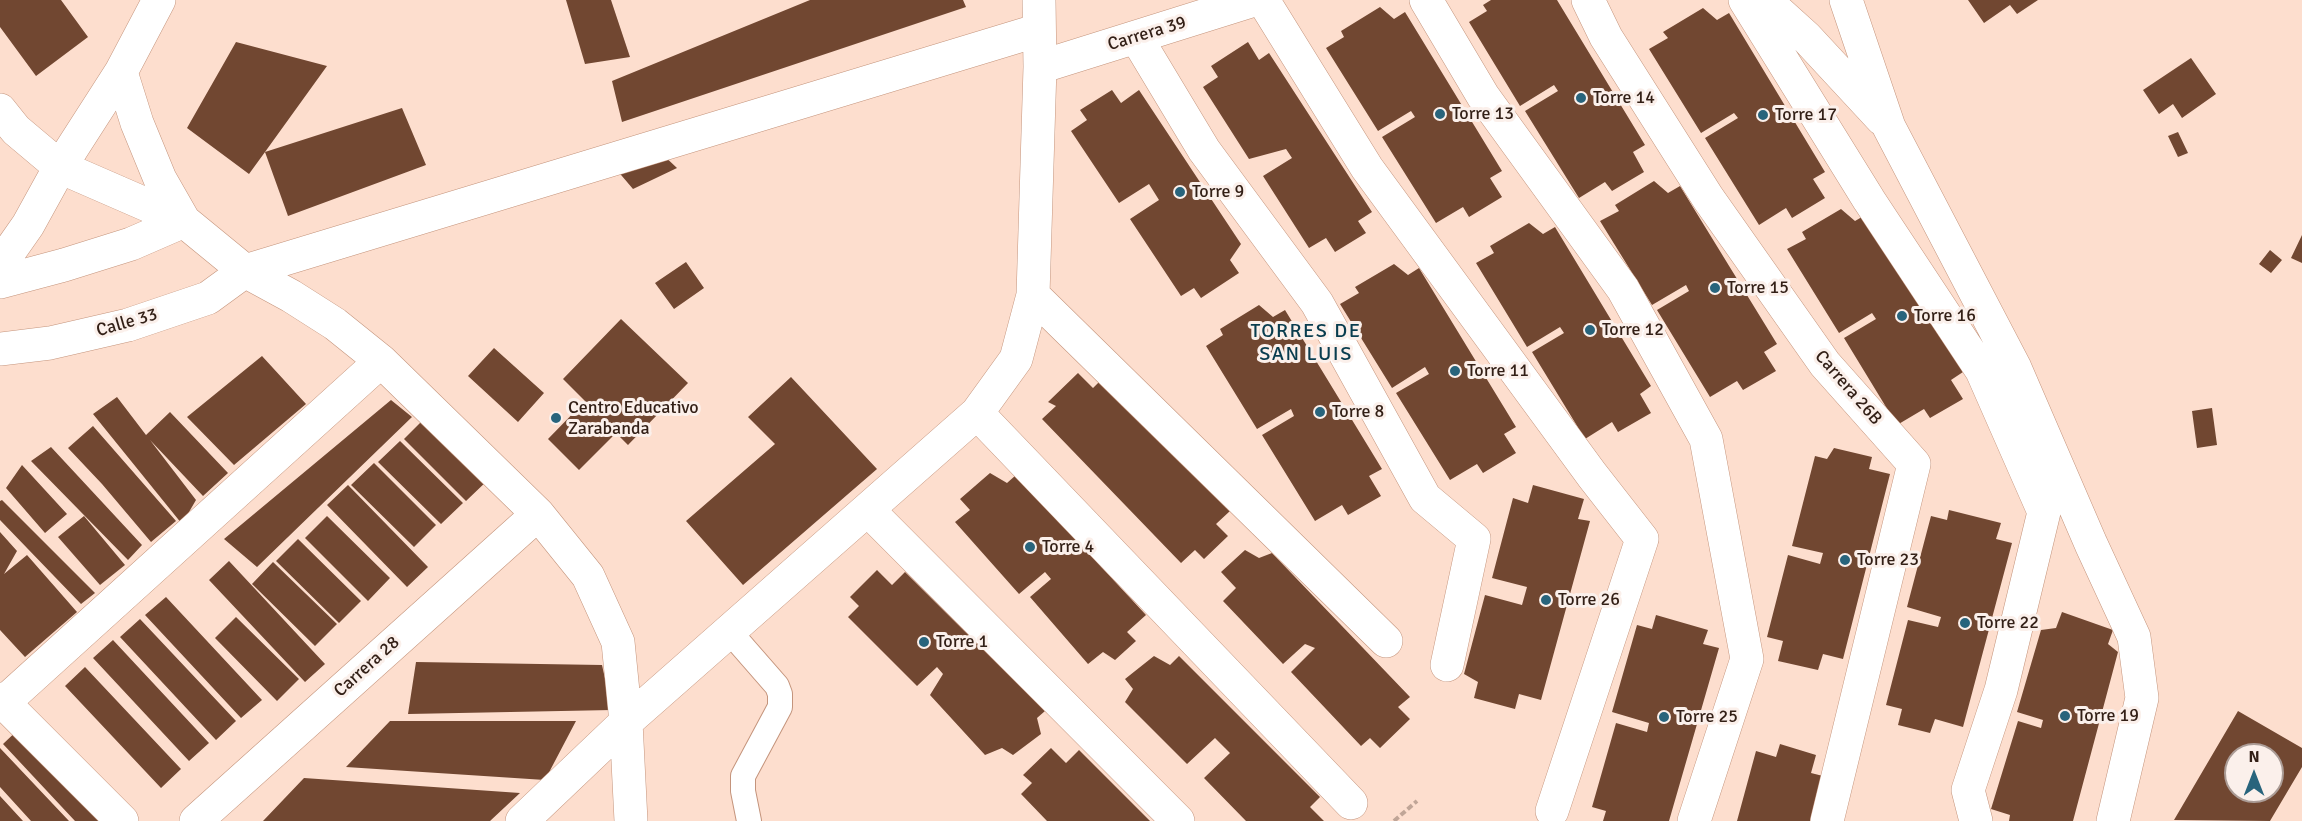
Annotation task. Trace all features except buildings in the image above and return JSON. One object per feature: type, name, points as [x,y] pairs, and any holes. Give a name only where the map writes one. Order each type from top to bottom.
[{"type":"street","points":[[0,265],[28,225],[60,167],[121,72],[159,0]]},
{"type":"street","name":"Carrera 39","points":[[1040,67],[1254,0]]},
{"type":"street","points":[[1263,0],[1367,168],[1642,540],[1552,811]]},
{"type":"street","points":[[1426,0],[1483,96],[1623,289],[1706,438],[1747,658],[1694,821]]},
{"type":"street","name":"Carrera 26B","points":[[1588,0],[1606,37],[1735,237],[1825,364],[1914,464],[1827,821]]},
{"type":"street","points":[[1745,0],[1869,200],[1982,371],[2044,512],[2001,690],[1968,790],[1976,821]]},
{"type":"street","points":[[1765,0],[1806,37],[1889,126]]},
{"type":"street","points":[[1846,0],[1889,126],[2015,368],[2134,637],[2142,698],[2113,821]]},
{"type":"street","points":[[522,821],[626,722],[977,413],[1016,359],[1033,295],[1040,67],[1039,15]]},
{"type":"street","name":"Calle 33","points":[[0,349],[50,343],[128,325],[208,298],[245,271],[1039,15]]},
{"type":"street","points":[[1136,37],[1204,150],[1317,303],[1425,498],[1474,539],[1447,665]]},
{"type":"street","points":[[121,72],[137,123],[160,179],[184,220]]},
{"type":"street","points":[[0,110],[16,130],[60,167],[184,220],[245,271],[335,324],[381,360],[538,514],[588,576],[618,642],[626,722],[631,821]]},
{"type":"street","points":[[0,282],[64,265],[131,243],[184,220]]},
{"type":"street","points":[[1033,295],[1386,641]]},
{"type":"street","points":[[122,821],[1,702],[381,360]]},
{"type":"street","points":[[977,413],[1351,803]]},
{"type":"street","points":[[868,510],[1178,821]]},
{"type":"street","name":"Carrera 28","points":[[196,821],[538,514]]},
{"type":"lane","points":[[729,631],[777,686],[780,694],[780,707],[743,776],[743,791],[749,821]]},
{"type":"path","points":[[1394,821],[1417,801]]},
{"type":"place","name":"Torre 14","points":[[1581,98]]},
{"type":"place","name":"Torre 13","points":[[1440,114]]},
{"type":"place","name":"Torre 17","points":[[1763,115]]},
{"type":"place","name":"Torre 9","points":[[1180,192]]},
{"type":"place","name":"Torre 15","points":[[1715,288]]},
{"type":"place","name":"Torre 16","points":[[1902,316]]},
{"type":"place","name":"Torre 12","points":[[1590,330]]},
{"type":"place","name":"Torre 11","points":[[1455,371]]},
{"type":"place","name":"Torre 8","points":[[1320,412]]},
{"type":"place","name":"Centro Educativo Zarabanda","points":[[556,418]]},
{"type":"place","name":"Torre 4","points":[[1030,547]]},
{"type":"place","name":"Torre 23","points":[[1845,560]]},
{"type":"place","name":"Torre 26","points":[[1546,600]]},
{"type":"place","name":"Torre 22","points":[[1965,623]]},
{"type":"place","name":"Torre 1","points":[[924,642]]},
{"type":"place","name":"Torre 19","points":[[2065,716]]},
{"type":"place","name":"Torre 25","points":[[1664,717]]},
{"type":"district","name":"TORRES DE SAN LUIS","points":[[1306,344]]}]
